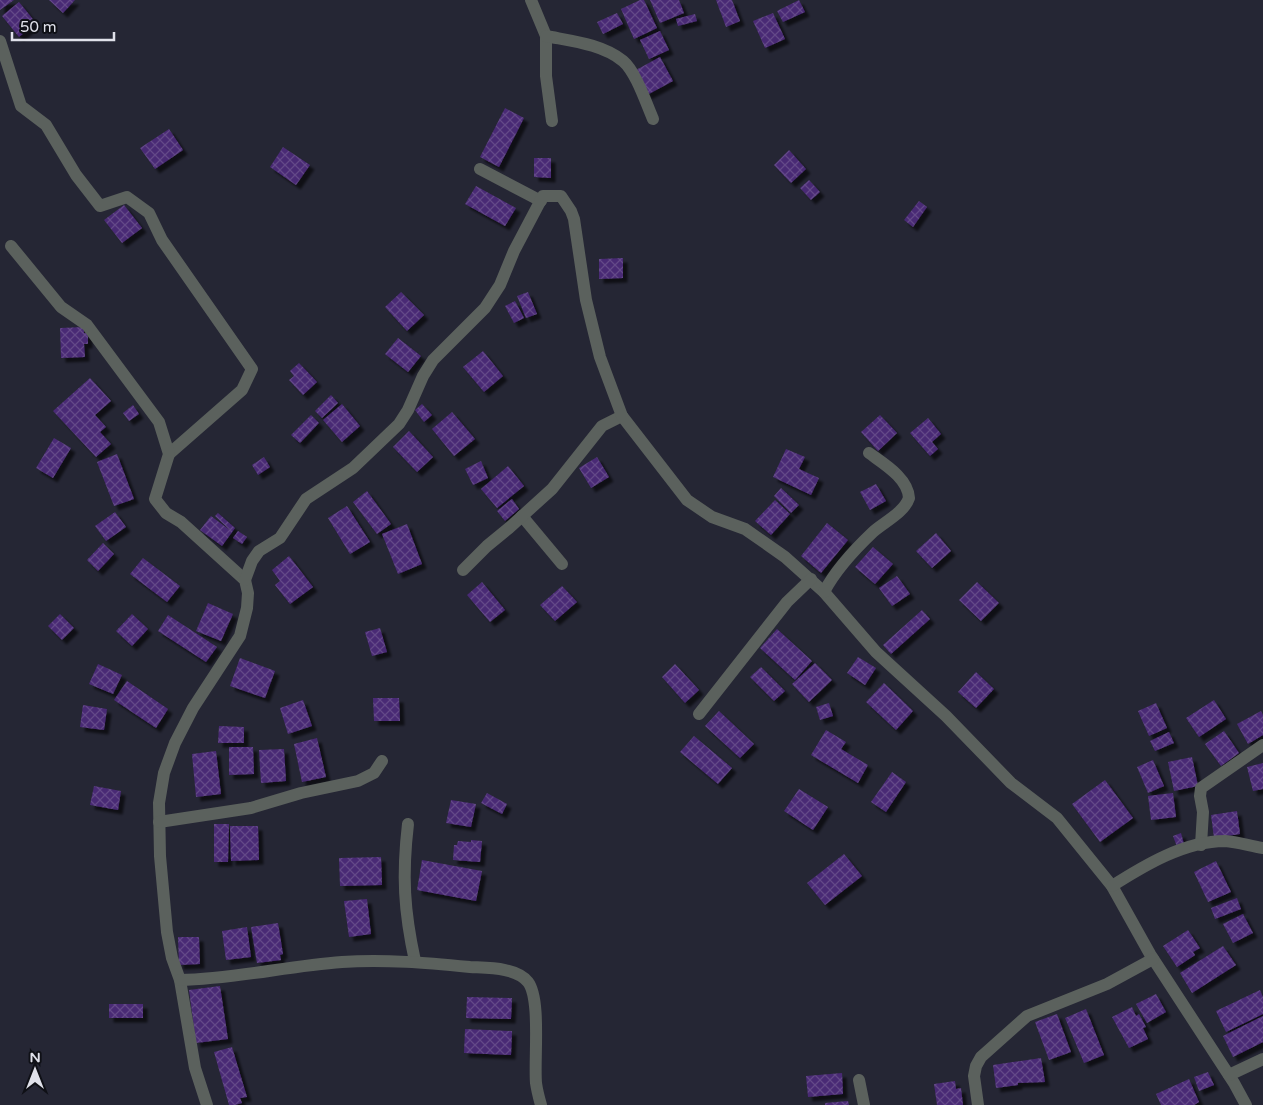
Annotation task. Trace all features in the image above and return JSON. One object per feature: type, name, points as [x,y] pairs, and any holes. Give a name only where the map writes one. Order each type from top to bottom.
[{"type":"street","points":[[531,0],[546,36],[546,76],[552,122]]},
{"type":"street","points":[[546,36],[592,45],[623,61],[631,72],[653,119]]},
{"type":"street","points":[[0,41],[21,106],[46,125],[76,175],[100,206],[127,197],[149,213],[162,240],[252,369],[242,390],[169,454],[155,499],[166,512],[181,522],[245,580]]},
{"type":"street","points":[[480,169],[541,201]]},
{"type":"street","points":[[207,1105],[195,1068],[180,980],[172,958],[167,932],[160,856],[159,803],[164,773],[175,743],[193,708],[240,636],[248,593],[245,580],[252,561],[259,551],[280,538],[306,499],[353,468],[399,424],[433,360],[485,308],[500,285],[514,251],[543,196],[561,196],[571,211],[586,300],[600,357],[622,416],[687,500],[706,514],[745,529],[785,557],[811,579],[876,652],[946,716],[1011,783],[1057,818],[1112,886],[1154,959],[1229,1075],[1246,1105]]},
{"type":"street","points":[[11,246],[61,306],[87,325],[159,422],[169,454]]},
{"type":"street","points":[[463,570],[552,489],[602,426],[622,416]]},
{"type":"street","points":[[824,592],[832,577],[849,556],[873,532],[902,509],[909,498],[909,492],[900,478],[869,453]]},
{"type":"street","points":[[522,516],[562,564]]},
{"type":"street","points":[[700,714],[787,602],[811,579]]},
{"type":"street","points":[[1201,845],[1203,812],[1200,788],[1263,745]]},
{"type":"street","points":[[159,822],[251,808],[301,793],[358,781],[374,773],[382,761]]},
{"type":"street","points":[[408,824],[404,860],[404,893],[415,961]]},
{"type":"street","points":[[1112,886],[1166,856],[1201,845],[1227,841],[1263,848]]},
{"type":"street","points":[[978,1105],[974,1076],[976,1066],[982,1057],[1027,1016],[1107,984],[1154,959]]},
{"type":"street","points":[[180,980],[219,979],[342,962],[415,961],[505,970],[523,977],[529,983],[534,1005],[536,1082],[541,1105]]},
{"type":"street","points":[[1229,1075],[1263,1059]]},
{"type":"street","points":[[859,1080],[864,1105]]},
{"type":"building","points":[[0,0],[14,0],[0,10]]},
{"type":"building","points":[[49,0],[75,0],[63,13]]},
{"type":"building","points":[[644,0],[657,28],[634,39],[621,9]]},
{"type":"building","points":[[650,0],[679,0],[684,13],[660,23]]},
{"type":"building","points":[[716,0],[732,0],[740,21],[726,27]]},
{"type":"building","points":[[799,0],[805,12],[783,22],[777,11]]},
{"type":"building","points":[[19,2],[36,23],[19,37],[2,16]]},
{"type":"building","points":[[617,13],[623,24],[603,34],[597,22]]},
{"type":"building","points":[[773,13],[785,39],[765,48],[753,21]]},
{"type":"building","points":[[695,14],[697,21],[678,26],[676,19]]},
{"type":"building","points":[[660,31],[669,50],[649,59],[640,40]]},
{"type":"building","points":[[660,57],[673,81],[647,95],[634,71]]},
{"type":"building","points":[[505,108],[524,118],[499,167],[480,157]]},
{"type":"building","points":[[169,129],[183,150],[155,169],[140,148]]},
{"type":"building","points":[[283,147],[310,165],[296,185],[270,167]]},
{"type":"building","points":[[789,150],[806,169],[791,183],[774,165]]},
{"type":"building","points":[[534,158],[551,158],[551,178],[534,177]]},
{"type":"building","points":[[809,180],[820,192],[811,200],[800,188]]},
{"type":"building","points":[[476,186],[516,208],[505,226],[465,204]]},
{"type":"building","points":[[919,201],[927,207],[913,227],[904,220]]},
{"type":"building","points":[[124,205],[142,228],[122,243],[104,220]]},
{"type":"building","points":[[623,258],[623,278],[599,279],[599,259]]},
{"type":"building","points":[[401,292],[424,315],[407,331],[385,307]]},
{"type":"building","points":[[528,292],[537,314],[526,318],[517,296]]},
{"type":"building","points":[[515,301],[524,318],[514,323],[505,306]]},
{"type":"building","points":[[84,327],[84,333],[88,333],[88,344],[84,344],[85,357],[61,358],[60,328]]},
{"type":"building","points":[[398,338],[421,356],[408,372],[385,354]]},
{"type":"building","points":[[483,351],[503,376],[484,392],[463,367]]},
{"type":"building","points":[[299,363],[317,382],[303,395],[289,380],[294,376],[290,371]]},
{"type":"building","points":[[90,378],[111,401],[95,415],[106,427],[100,432],[111,444],[96,457],[53,411]]},
{"type":"building","points":[[331,395],[338,403],[322,418],[315,411]]},
{"type":"building","points":[[342,404],[360,426],[342,442],[323,420]]},
{"type":"building","points":[[422,404],[432,415],[424,422],[415,410]]},
{"type":"building","points":[[133,405],[139,414],[129,421],[123,413]]},
{"type":"building","points":[[452,412],[475,439],[454,456],[432,429]]},
{"type":"building","points":[[311,415],[319,423],[300,443],[291,435]]},
{"type":"building","points":[[880,415],[897,433],[878,451],[861,432]]},
{"type":"building","points":[[928,418],[941,434],[932,442],[938,449],[930,456],[910,433]]},
{"type":"building","points":[[409,431],[433,457],[417,472],[393,447]]},
{"type":"building","points":[[54,438],[71,448],[53,478],[36,468]]},
{"type":"building","points":[[786,449],[805,457],[799,469],[819,478],[811,495],[773,477]]},
{"type":"building","points":[[117,454],[134,499],[114,506],[97,462]]},
{"type":"building","points":[[264,457],[270,467],[258,475],[252,465]]},
{"type":"building","points":[[597,457],[609,477],[591,488],[579,468]]},
{"type":"building","points":[[481,461],[488,478],[473,485],[465,469]]},
{"type":"building","points":[[508,466],[524,486],[497,508],[481,489]]},
{"type":"building","points":[[876,484],[886,501],[870,510],[860,492]]},
{"type":"building","points":[[781,488],[799,505],[791,513],[774,496]]},
{"type":"building","points":[[367,491],[391,524],[377,534],[353,502]]},
{"type":"building","points":[[512,499],[519,509],[505,521],[497,511]]},
{"type":"building","points":[[775,500],[790,514],[771,535],[755,521]]},
{"type":"building","points":[[347,506],[370,542],[350,554],[328,518]]},
{"type":"building","points":[[115,512],[126,527],[106,541],[95,526]]},
{"type":"building","points":[[218,513],[235,528],[222,546],[200,530],[211,516],[231,531],[215,516]]},
{"type":"building","points":[[827,523],[848,540],[821,573],[801,556]]},
{"type":"building","points":[[407,524],[422,564],[398,574],[382,534]]},
{"type":"building","points":[[238,531],[247,537],[242,544],[233,538]]},
{"type":"building","points":[[936,533],[951,551],[932,568],[916,551]]},
{"type":"building","points":[[103,543],[114,554],[98,571],[87,560]]},
{"type":"building","points":[[873,547],[893,564],[875,584],[855,567]]},
{"type":"building","points":[[289,556],[313,587],[290,604],[275,585],[280,581],[272,570]]},
{"type":"building","points":[[143,558],[180,586],[167,602],[130,574]]},
{"type":"building","points":[[897,576],[910,594],[892,606],[879,588]]},
{"type":"building","points":[[482,582],[505,610],[490,622],[467,595]]},
{"type":"building","points":[[977,582],[999,603],[981,621],[959,600]]},
{"type":"building","points":[[562,586],[577,602],[555,621],[540,605]]},
{"type":"building","points":[[208,603],[233,614],[221,641],[196,631]]},
{"type":"building","points":[[922,610],[930,619],[891,654],[883,645]]},
{"type":"building","points":[[60,614],[74,628],[62,640],[48,626]]},
{"type":"building","points":[[132,614],[148,629],[132,646],[116,631]]},
{"type":"building","points":[[168,615],[217,647],[206,662],[158,631]]},
{"type":"building","points":[[380,628],[387,652],[372,656],[365,632]]},
{"type":"building","points":[[777,629],[812,661],[795,680],[760,648]]},
{"type":"building","points":[[858,657],[876,668],[865,685],[847,673]]},
{"type":"building","points":[[240,658],[275,671],[265,698],[230,686]]},
{"type":"building","points":[[815,663],[832,680],[809,702],[792,684]]},
{"type":"building","points":[[98,664],[122,675],[113,694],[89,684]]},
{"type":"building","points":[[675,664],[699,690],[685,703],[662,677]]},
{"type":"building","points":[[761,667],[785,691],[774,701],[750,677]]},
{"type":"building","points":[[976,672],[994,689],[976,708],[958,692]]},
{"type":"building","points":[[127,681],[168,709],[156,728],[114,700]]},
{"type":"building","points":[[884,683],[913,711],[896,730],[866,702]]},
{"type":"building","points":[[373,698],[399,698],[400,721],[374,721]]},
{"type":"building","points":[[303,700],[312,726],[288,734],[280,708]]},
{"type":"building","points":[[1214,700],[1226,719],[1199,737],[1186,718]]},
{"type":"building","points":[[829,703],[833,716],[820,720],[816,707]]},
{"type":"building","points":[[1156,703],[1167,728],[1149,736],[1138,711]]},
{"type":"building","points":[[83,705],[107,709],[104,730],[80,727]]},
{"type":"building","points":[[719,711],[754,744],[740,758],[705,726]]},
{"type":"building","points":[[1261,711],[1263,715],[1263,735],[1248,744],[1237,724]]},
{"type":"building","points":[[219,726],[244,727],[244,743],[218,743]]},
{"type":"building","points":[[826,730],[846,742],[841,749],[868,765],[858,783],[811,755]]},
{"type":"building","points":[[1224,731],[1239,753],[1221,766],[1205,744]]},
{"type":"building","points":[[1169,732],[1174,743],[1155,751],[1150,741]]},
{"type":"building","points":[[694,736],[732,768],[718,784],[680,752]]},
{"type":"building","points":[[317,738],[326,777],[302,782],[294,744]]},
{"type":"building","points":[[229,747],[253,747],[254,774],[229,775]]},
{"type":"building","points":[[284,749],[286,781],[261,783],[259,750]]},
{"type":"building","points":[[216,751],[221,794],[196,797],[192,754]]},
{"type":"building","points":[[1192,757],[1198,786],[1174,791],[1168,762]]},
{"type":"building","points":[[1153,760],[1164,786],[1148,793],[1137,767]]},
{"type":"building","points":[[1263,763],[1263,789],[1253,791],[1247,767]]},
{"type":"building","points":[[892,772],[906,782],[886,812],[871,802]]},
{"type":"building","points":[[1105,780],[1133,818],[1100,842],[1072,804]]},
{"type":"building","points":[[94,786],[121,791],[118,810],[90,805]]},
{"type":"building","points":[[799,789],[828,807],[813,830],[784,811]]},
{"type":"building","points":[[487,793],[507,804],[502,814],[481,803]]},
{"type":"building","points":[[1173,793],[1176,817],[1151,820],[1148,796]]},
{"type":"building","points":[[451,800],[476,804],[471,827],[446,823]]},
{"type":"building","points":[[1237,811],[1240,834],[1214,838],[1211,815]]},
{"type":"building","points":[[214,824],[229,824],[228,862],[214,862]]},
{"type":"building","points":[[230,826],[258,826],[259,860],[231,861]]},
{"type":"building","points":[[1181,833],[1184,844],[1177,847],[1173,836]]},
{"type":"building","points":[[471,840],[482,841],[480,862],[453,860],[454,845],[457,845],[458,841],[471,842]]},
{"type":"building","points":[[844,854],[862,876],[825,905],[807,883]]},
{"type":"building","points":[[381,857],[382,885],[340,886],[339,858]]},
{"type":"building","points":[[422,860],[482,871],[476,901],[417,890]]},
{"type":"building","points":[[1216,861],[1231,892],[1208,902],[1194,872]]},
{"type":"building","points":[[1237,898],[1241,909],[1215,919],[1211,908]]},
{"type":"building","points":[[367,899],[371,934],[349,937],[344,901]]},
{"type":"building","points":[[1243,914],[1253,933],[1233,943],[1223,924]]},
{"type":"building","points":[[278,923],[283,954],[280,955],[281,960],[257,963],[251,927]]},
{"type":"building","points":[[247,927],[251,957],[226,960],[222,931]]},
{"type":"building","points":[[1188,930],[1200,948],[1193,952],[1195,955],[1177,967],[1163,946]]},
{"type":"building","points":[[178,937],[199,937],[200,964],[179,965]]},
{"type":"building","points":[[1223,946],[1236,965],[1192,993],[1180,973]]},
{"type":"building","points":[[220,986],[228,1039],[196,1043],[189,990]]},
{"type":"building","points":[[1260,990],[1263,997],[1263,1014],[1226,1032],[1216,1011]]},
{"type":"building","points":[[1156,994],[1166,1012],[1147,1023],[1136,1004]]},
{"type":"building","points":[[467,997],[512,998],[511,1019],[466,1018]]},
{"type":"building","points":[[109,1004],[143,1004],[143,1018],[109,1018]]},
{"type":"building","points":[[1132,1007],[1136,1016],[1139,1014],[1146,1027],[1143,1028],[1148,1039],[1129,1048],[1112,1017]]},
{"type":"building","points":[[1086,1009],[1104,1055],[1084,1063],[1065,1018]]},
{"type":"building","points":[[1057,1014],[1071,1052],[1049,1060],[1035,1022]]},
{"type":"building","points":[[1263,1016],[1263,1042],[1233,1057],[1223,1036]]},
{"type":"building","points":[[465,1029],[512,1031],[511,1055],[464,1053]]},
{"type":"building","points":[[232,1047],[247,1097],[240,1098],[242,1103],[229,1105],[214,1052]]},
{"type":"building","points":[[1041,1058],[1045,1082],[1018,1083],[1018,1085],[996,1088],[993,1065]]},
{"type":"building","points":[[1208,1072],[1214,1085],[1199,1091],[1194,1077]]},
{"type":"building","points":[[842,1073],[843,1094],[808,1097],[806,1076]]},
{"type":"building","points":[[1189,1079],[1199,1102],[1194,1105],[1161,1105],[1156,1094]]},
{"type":"building","points":[[955,1081],[956,1089],[961,1088],[963,1105],[937,1105],[934,1084]]},
{"type":"building","points":[[848,1101],[849,1105],[825,1105],[825,1103]]}]
